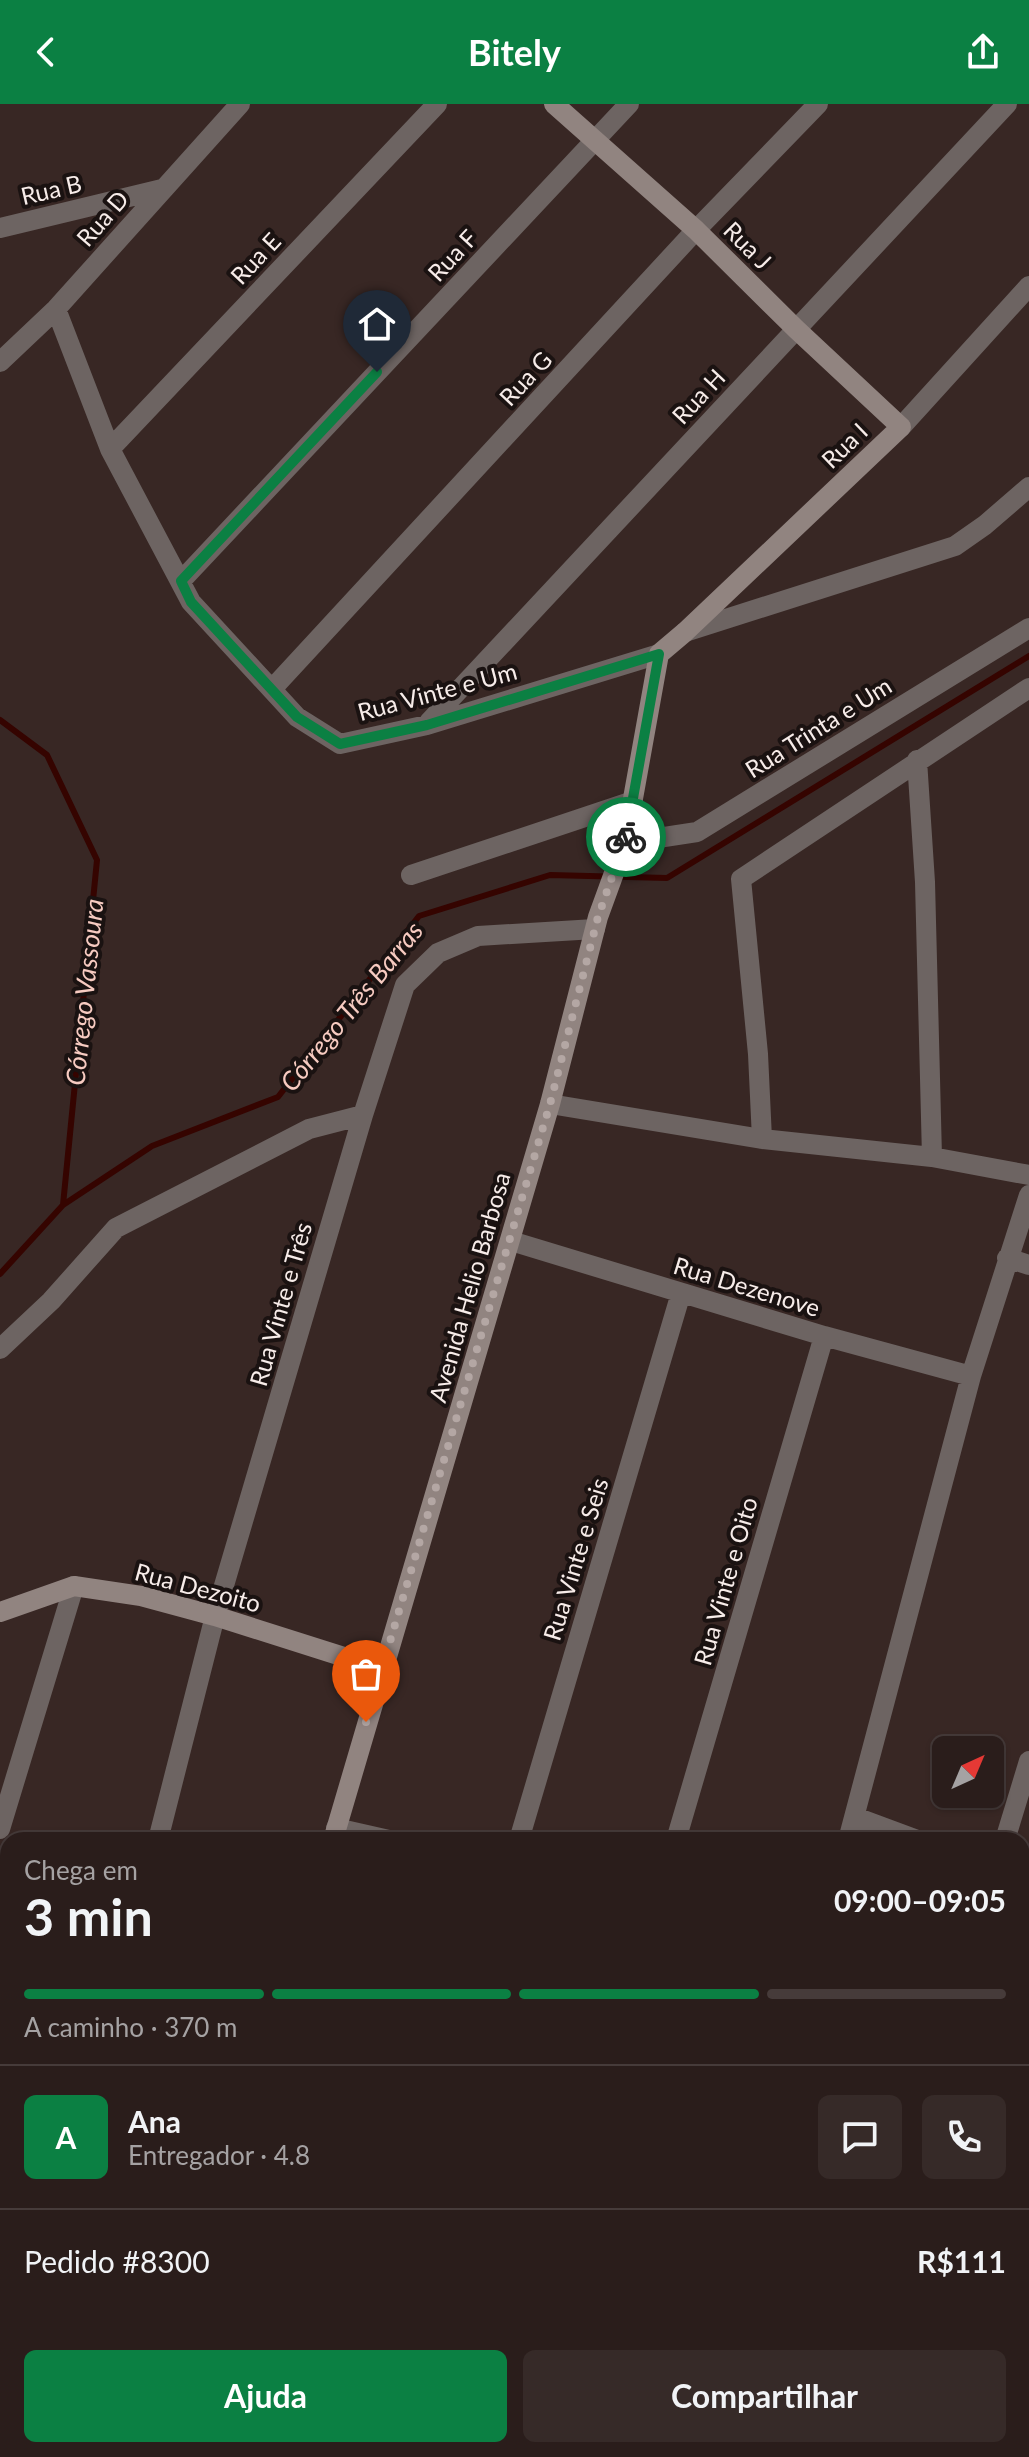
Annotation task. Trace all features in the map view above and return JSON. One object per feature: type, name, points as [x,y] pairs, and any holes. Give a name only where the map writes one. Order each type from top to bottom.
[{"type":"street","name":"Rua D","points":[[0,362],[56,309],[240,104]]},
{"type":"street","name":"Rua E","points":[[110,449],[437,104]]},
{"type":"street","name":"Rua J","points":[[554,104],[696,230],[901,427]]},
{"type":"street","name":"Rua F","points":[[181,581],[629,104]]},
{"type":"street","name":"Rua G","points":[[272,689],[696,230],[818,104]]},
{"type":"street","name":"Rua H","points":[[427,725],[1007,104]]},
{"type":"street","name":"Rua B","points":[[0,228],[162,189]]},
{"type":"street","name":"Rua I","points":[[685,632],[901,427],[1029,286]]},
{"type":"street","name":"Rua Vinte e Um","points":[[56,309],[110,449],[191,602],[297,717],[340,744],[427,725],[659,654],[685,632],[955,546],[1029,487]]},
{"type":"street","name":"Rua Trinta e Um","points":[[625,843],[697,832],[1029,628]]},
{"type":"street","name":"Avenida Helio Barbosa","points":[[335,1832],[511,1241],[597,923],[625,843],[659,654]]},
{"type":"street","points":[[762,1139],[758,1054],[741,879],[1029,688]]},
{"type":"street","points":[[917,760],[925,882],[932,1157]]},
{"type":"street","points":[[411,875],[633,801]]},
{"type":"street","name":"Rua Vinte e Três","points":[[160,1832],[215,1616],[363,1115],[405,985],[438,953],[478,936],[597,923]]},
{"type":"street","points":[[550,1104],[762,1139],[932,1157],[1029,1175]]},
{"type":"street","points":[[0,1349],[51,1301],[116,1228],[309,1129],[363,1115]]},
{"type":"street","points":[[850,1832],[971,1376],[1029,1195]]},
{"type":"street","name":"Rua Dezenove","points":[[511,1241],[824,1336],[971,1376]]},
{"type":"street","points":[[1007,1258],[1029,1265]]},
{"type":"street","name":"Rua Vinte e Seis","points":[[521,1832],[681,1293]]},
{"type":"street","name":"Rua Vinte e Oito","points":[[678,1832],[824,1336]]},
{"type":"street","points":[[0,1829],[74,1586]]},
{"type":"street","name":"Rua Dezoito","points":[[0,1612],[74,1586],[141,1596],[382,1669]]},
{"type":"street","points":[[1007,1832],[1029,1761]]},
{"type":"street","points":[[855,1817],[895,1832]]},
{"type":"waterway","name":"Córrego Três Barras","points":[[0,1274],[63,1205],[152,1146],[278,1097],[419,916],[550,875],[667,878],[1029,656]]},
{"type":"waterway","name":"Córrego Vassoura","points":[[0,720],[47,755],[97,860],[63,1205]]},
{"type":"way so far","points":[[366,1722],[511,1241],[598,917],[626,837]]},
{"type":"route","points":[[377,372],[181,581],[191,602],[297,717],[340,744],[427,725],[659,654],[626,837]]}]
